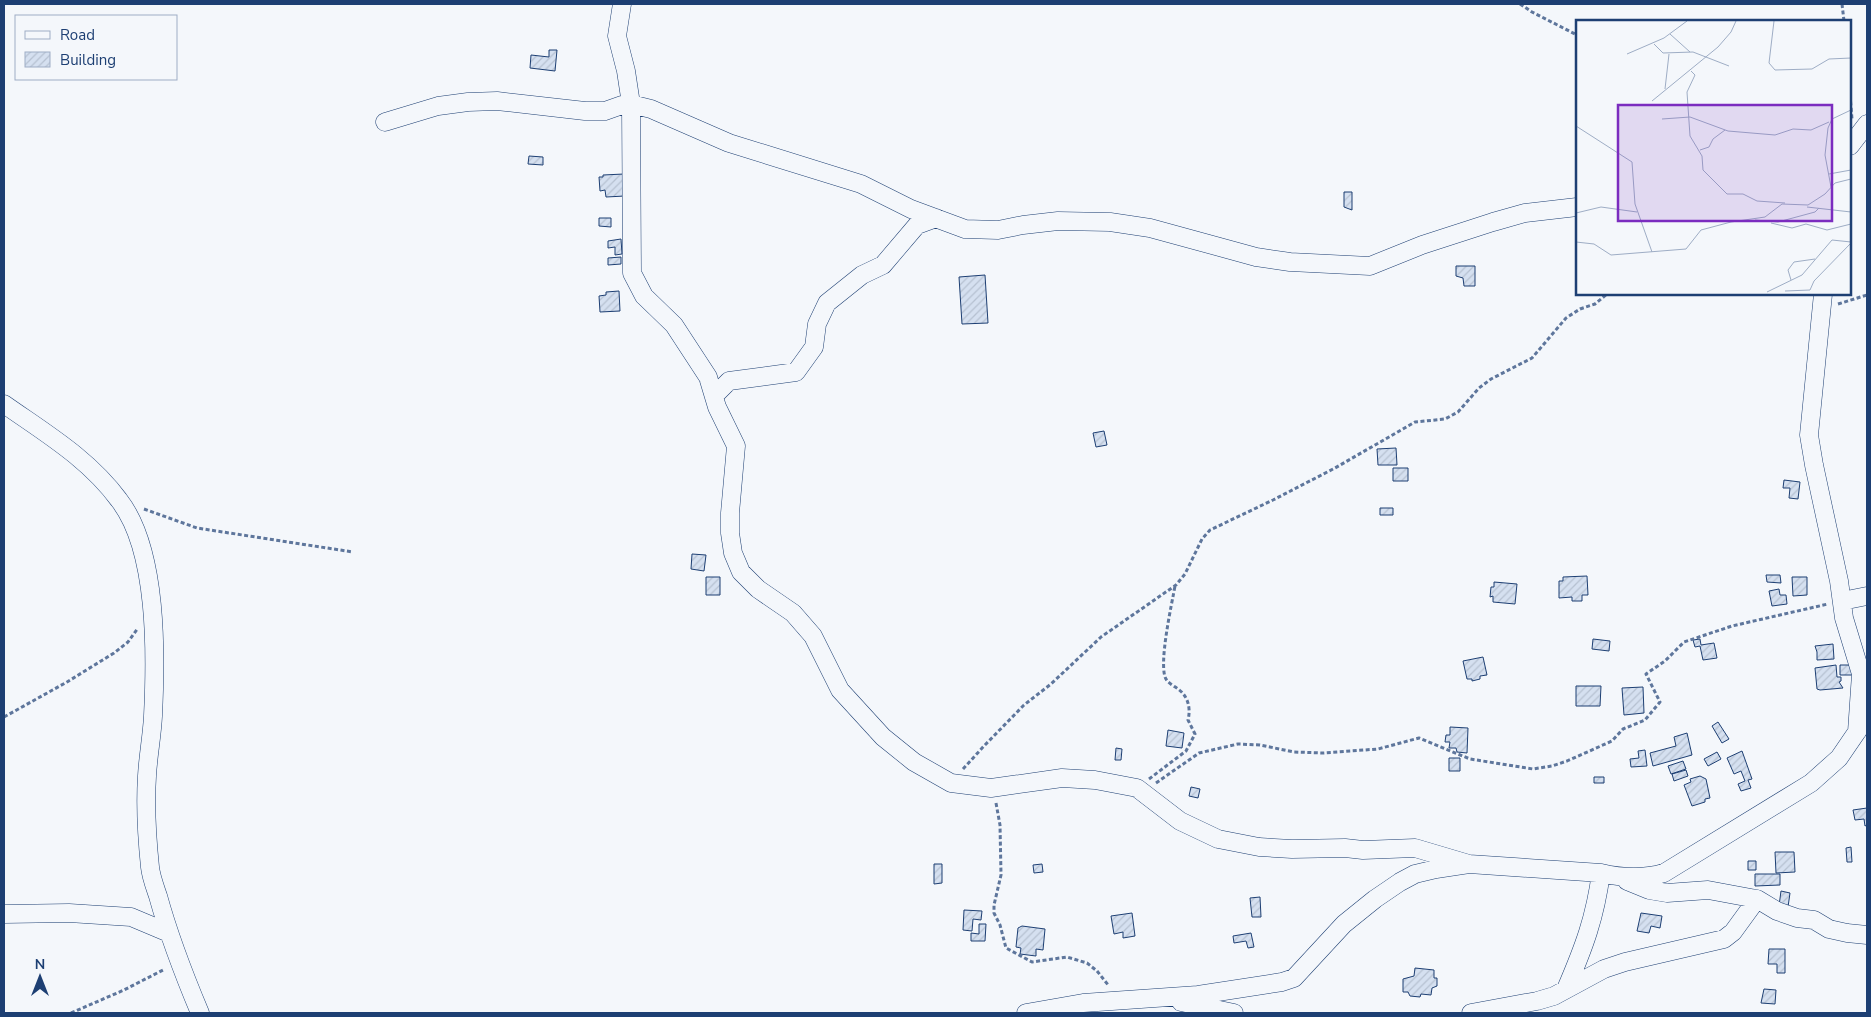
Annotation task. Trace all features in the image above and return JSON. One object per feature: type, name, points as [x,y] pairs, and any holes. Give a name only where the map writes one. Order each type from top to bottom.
[{"type":"street","points":[[622,4],[617,36],[626,71],[631,104],[632,273],[644,296],[674,325],[708,377],[717,408],[736,446],[730,513],[732,553],[741,572],[758,588],[793,613],[813,636],[840,690],[883,737],[914,762],[951,783],[991,788],[1062,778],[1095,780],[1140,790],[1180,821],[1218,839],[1259,847],[1363,850],[1415,848],[1469,864],[1649,877],[1664,873],[1812,783],[1838,758],[1867,716]]},
{"type":"street","points":[[385,122],[438,106],[468,102],[497,101],[605,112],[622,105],[631,104],[651,109],[729,143],[861,184],[911,209],[965,229],[998,230],[1058,221],[1110,222],[1158,230],[1256,258],[1290,262],[1370,266],[1422,245],[1493,222],[1525,213],[1576,207]]},
{"type":"street","points":[[1851,145],[1867,124]]},
{"type":"street","points":[[714,396],[729,381],[766,374],[780,375],[796,372],[814,347],[817,324],[827,303],[862,275],[883,265],[917,225],[936,218]]},
{"type":"street","points":[[1822,302],[1809,435],[1844,618],[1861,674],[1857,732]]},
{"type":"street","points":[[4,404],[75,454],[92,469],[120,500],[136,529],[143,550],[151,614],[154,678],[153,718],[147,778],[150,869],[179,962],[200,1013]]},
{"type":"street","points":[[1842,601],[1867,596]]},
{"type":"street","points":[[1026,1013],[1120,1000],[1198,995],[1282,982],[1294,978],[1344,924],[1400,882],[1422,872],[1469,864]]},
{"type":"street","points":[[1608,875],[1649,890],[1668,893],[1708,890],[1757,899],[1777,911],[1797,918],[1814,920],[1829,929],[1867,935]]},
{"type":"street","points":[[1566,989],[1587,940],[1608,875]]},
{"type":"street","points":[[1471,1013],[1537,1001],[1554,996],[1604,970],[1625,962],[1724,940],[1733,932],[1757,899]]},
{"type":"street","points":[[4,914],[69,914],[131,917],[169,933]]},
{"type":"street","points":[[1162,997],[1234,1013]]},
{"type":"path","points":[[1520,4],[1540,17],[1576,35]]},
{"type":"path","points":[[1842,4],[1844,20]]},
{"type":"path","points":[[951,783],[1012,717],[1100,637],[1176,585],[1185,574],[1202,539],[1210,530],[1335,468],[1415,422],[1444,419],[1458,412],[1479,388],[1491,379],[1532,358],[1566,318],[1595,304],[1606,295]]},
{"type":"path","points":[[1822,302],[1867,295]]},
{"type":"path","points":[[120,500],[197,528],[353,552]]},
{"type":"path","points":[[1140,790],[1186,751],[1195,734],[1188,720],[1190,711],[1187,700],[1181,690],[1166,679],[1163,669],[1167,628],[1176,585]]},
{"type":"path","points":[[1140,790],[1198,753],[1238,744],[1260,745],[1294,752],[1323,753],[1378,749],[1419,738],[1470,760],[1533,769],[1552,766],[1612,741],[1623,729],[1645,720],[1660,702],[1646,674],[1665,661],[1684,642],[1732,626],[1803,608],[1842,601]]},
{"type":"path","points":[[4,716],[15,712],[114,653],[128,642],[151,614]]},
{"type":"path","points":[[991,788],[998,808],[1001,849],[1001,875],[994,913],[1000,925],[1006,948],[1032,962],[1067,957],[1087,963],[1097,971],[1120,1000]]},
{"type":"path","points":[[71,1013],[124,990],[179,962]]},
{"type":"building","points":[[549,50],[557,50],[555,71],[530,68],[531,55],[549,57]]},
{"type":"building","points":[[529,156],[543,157],[543,165],[528,164]]},
{"type":"building","points":[[624,174],[625,196],[606,197],[605,190],[600,191],[599,177],[603,177],[603,175]]},
{"type":"building","points":[[1344,192],[1352,192],[1352,210],[1344,207]]},
{"type":"building","points":[[599,218],[611,218],[611,227],[599,226]]},
{"type":"building","points":[[621,239],[622,254],[615,255],[615,247],[608,248],[608,241]]},
{"type":"building","points":[[621,257],[621,264],[608,265],[608,258]]},
{"type":"building","points":[[1456,266],[1475,266],[1475,286],[1464,286],[1463,278],[1456,276]]},
{"type":"building","points":[[985,275],[988,323],[962,324],[959,277]]},
{"type":"building","points":[[619,291],[620,311],[600,312],[599,296],[606,295],[606,292]]},
{"type":"building","points":[[1104,431],[1107,445],[1096,447],[1093,433]]},
{"type":"building","points":[[1396,448],[1397,465],[1378,465],[1377,449]]},
{"type":"building","points":[[1393,468],[1408,468],[1408,481],[1393,481]]},
{"type":"building","points":[[1784,480],[1800,482],[1798,499],[1789,498],[1790,488],[1783,488]]},
{"type":"building","points":[[1380,508],[1393,508],[1393,515],[1380,515]]},
{"type":"building","points":[[692,554],[706,555],[704,571],[691,569]]},
{"type":"building","points":[[1766,575],[1780,575],[1781,583],[1767,582]]},
{"type":"building","points":[[1587,576],[1588,595],[1582,595],[1582,601],[1572,601],[1572,597],[1559,598],[1559,581],[1563,581],[1563,577]]},
{"type":"building","points":[[706,577],[720,577],[720,595],[706,595]]},
{"type":"building","points":[[1792,577],[1807,577],[1807,595],[1793,596]]},
{"type":"building","points":[[1494,582],[1517,584],[1515,604],[1493,602],[1493,596],[1490,597],[1491,587],[1494,587]]},
{"type":"building","points":[[1779,589],[1780,595],[1786,595],[1787,604],[1772,606],[1769,591]]},
{"type":"building","points":[[1593,639],[1610,641],[1609,651],[1592,649]]},
{"type":"building","points":[[1700,639],[1701,645],[1714,643],[1717,658],[1703,660],[1700,646],[1695,647],[1693,640]]},
{"type":"building","points":[[1833,644],[1834,659],[1817,660],[1815,646]]},
{"type":"building","points":[[1483,657],[1487,675],[1480,676],[1480,679],[1472,681],[1472,679],[1467,679],[1463,661]]},
{"type":"building","points":[[1836,665],[1837,677],[1841,677],[1839,682],[1843,688],[1817,689],[1815,668]]},
{"type":"building","points":[[1840,665],[1853,665],[1853,675],[1840,675]]},
{"type":"building","points":[[1576,686],[1601,686],[1600,706],[1576,706]]},
{"type":"building","points":[[1643,687],[1644,713],[1624,715],[1622,688]]},
{"type":"building","points":[[1718,722],[1729,739],[1722,743],[1712,726]]},
{"type":"building","points":[[1450,727],[1468,728],[1467,753],[1457,752],[1456,748],[1449,748],[1450,742],[1445,742],[1446,735],[1450,735]]},
{"type":"building","points":[[1168,730],[1184,733],[1182,748],[1166,746]]},
{"type":"building","points":[[1687,733],[1692,755],[1653,766],[1650,753],[1676,746],[1674,737]]},
{"type":"building","points":[[1116,748],[1122,749],[1121,760],[1115,760]]},
{"type":"building","points":[[1645,750],[1647,766],[1631,767],[1630,759],[1639,758],[1638,751]]},
{"type":"building","points":[[1742,751],[1752,779],[1748,780],[1751,788],[1741,791],[1738,784],[1745,781],[1741,771],[1734,774],[1727,758]]},
{"type":"building","points":[[1717,752],[1721,759],[1708,766],[1704,759]]},
{"type":"building","points":[[1449,758],[1460,758],[1460,771],[1449,771]]},
{"type":"building","points":[[1683,761],[1686,769],[1671,774],[1668,766]]},
{"type":"building","points":[[1686,770],[1688,776],[1674,781],[1672,774]]},
{"type":"building","points":[[1700,776],[1706,779],[1710,798],[1705,799],[1705,802],[1692,806],[1684,785],[1691,782],[1690,779]]},
{"type":"building","points":[[1594,777],[1604,777],[1604,783],[1594,783]]},
{"type":"building","points":[[1191,787],[1200,789],[1198,798],[1189,796]]},
{"type":"building","points":[[1867,808],[1867,825],[1865,826],[1864,819],[1855,820],[1853,810]]},
{"type":"building","points":[[1851,847],[1852,862],[1847,862],[1846,848]]},
{"type":"building","points":[[1775,852],[1794,852],[1795,872],[1776,873]]},
{"type":"building","points":[[1748,861],[1756,861],[1756,870],[1748,870]]},
{"type":"building","points":[[934,864],[942,864],[942,883],[934,884]]},
{"type":"building","points":[[1042,864],[1043,872],[1034,873],[1033,865]]},
{"type":"building","points":[[1755,874],[1780,874],[1780,885],[1755,886]]},
{"type":"building","points":[[1781,891],[1790,893],[1788,907],[1779,906]]},
{"type":"building","points":[[1260,897],[1261,917],[1252,917],[1250,898]]},
{"type":"building","points":[[964,910],[982,911],[981,920],[973,919],[972,931],[963,930]]},
{"type":"building","points":[[1132,913],[1135,936],[1123,938],[1123,932],[1114,934],[1111,916]]},
{"type":"building","points":[[1641,913],[1662,916],[1660,928],[1651,926],[1649,933],[1637,931]]},
{"type":"building","points":[[979,924],[986,924],[985,941],[971,941],[971,933],[979,934]]},
{"type":"building","points":[[1022,926],[1045,929],[1043,950],[1036,949],[1036,956],[1020,954],[1021,948],[1016,947],[1018,928]]},
{"type":"building","points":[[1251,933],[1254,947],[1248,948],[1246,941],[1234,943],[1233,936]]},
{"type":"building","points":[[1769,949],[1785,949],[1785,973],[1777,973],[1777,964],[1768,964]]},
{"type":"building","points":[[1415,968],[1434,970],[1437,986],[1432,988],[1431,995],[1410,996],[1408,992],[1403,992],[1403,979],[1414,976]]},
{"type":"building","points":[[1764,989],[1776,990],[1775,1004],[1761,1003]]}]
